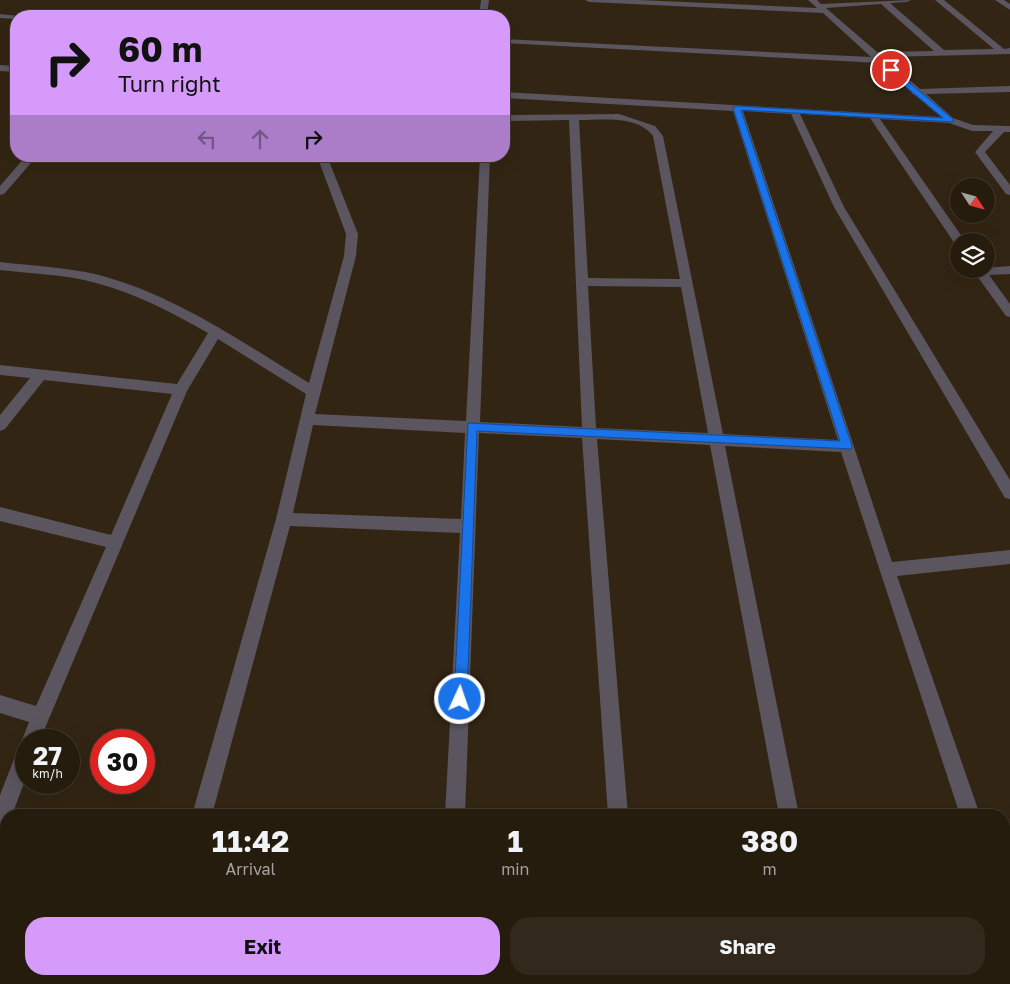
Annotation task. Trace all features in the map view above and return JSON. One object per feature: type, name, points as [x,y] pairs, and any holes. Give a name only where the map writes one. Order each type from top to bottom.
[{"type":"street","points":[[590,0],[818,6],[908,0]]},
{"type":"street","points":[[940,0],[1006,51]]},
{"type":"street","points":[[999,0],[1010,8]]},
{"type":"street","points":[[882,1],[942,53]]},
{"type":"street","points":[[818,6],[915,92],[950,120]]},
{"type":"street","points":[[510,41],[876,57],[1006,51]]},
{"type":"street","points":[[915,92],[1010,89]]},
{"type":"street","points":[[510,95],[795,113],[950,120],[972,128],[1006,129]]},
{"type":"street","points":[[737,108],[887,570],[968,809]]},
{"type":"street","points":[[795,113],[838,207],[1010,493]]},
{"type":"street","points":[[510,118],[619,117],[652,128],[658,136],[788,809]]},
{"type":"street","points":[[874,117],[954,233]]},
{"type":"street","points":[[574,118],[590,433],[618,809]]},
{"type":"street","points":[[1006,129],[980,152],[1004,178],[1010,192]]},
{"type":"street","points":[[0,192],[27,162]]},
{"type":"street","points":[[204,809],[284,519],[313,392],[350,256],[352,234],[324,162]]},
{"type":"street","points":[[456,809],[485,162]]},
{"type":"street","points":[[0,266],[97,279],[124,288],[174,310],[313,392]]},
{"type":"street","points":[[995,270],[1010,270]]},
{"type":"street","points":[[985,278],[1010,313]]},
{"type":"street","points":[[582,282],[686,283]]},
{"type":"street","points":[[35,729],[181,390],[214,333]]},
{"type":"street","points":[[0,370],[181,390]]},
{"type":"street","points":[[0,425],[41,374]]},
{"type":"street","points":[[307,419],[847,446]]},
{"type":"street","points":[[0,514],[116,543]]},
{"type":"street","points":[[284,519],[468,526]]},
{"type":"street","points":[[887,570],[1010,557]]},
{"type":"street","points":[[0,704],[40,716]]},
{"type":"street","points":[[5,809],[15,782]]},
{"type":"route","points":[[460,699],[472,426],[847,446],[737,108],[795,113],[950,120],[891,70]]}]
